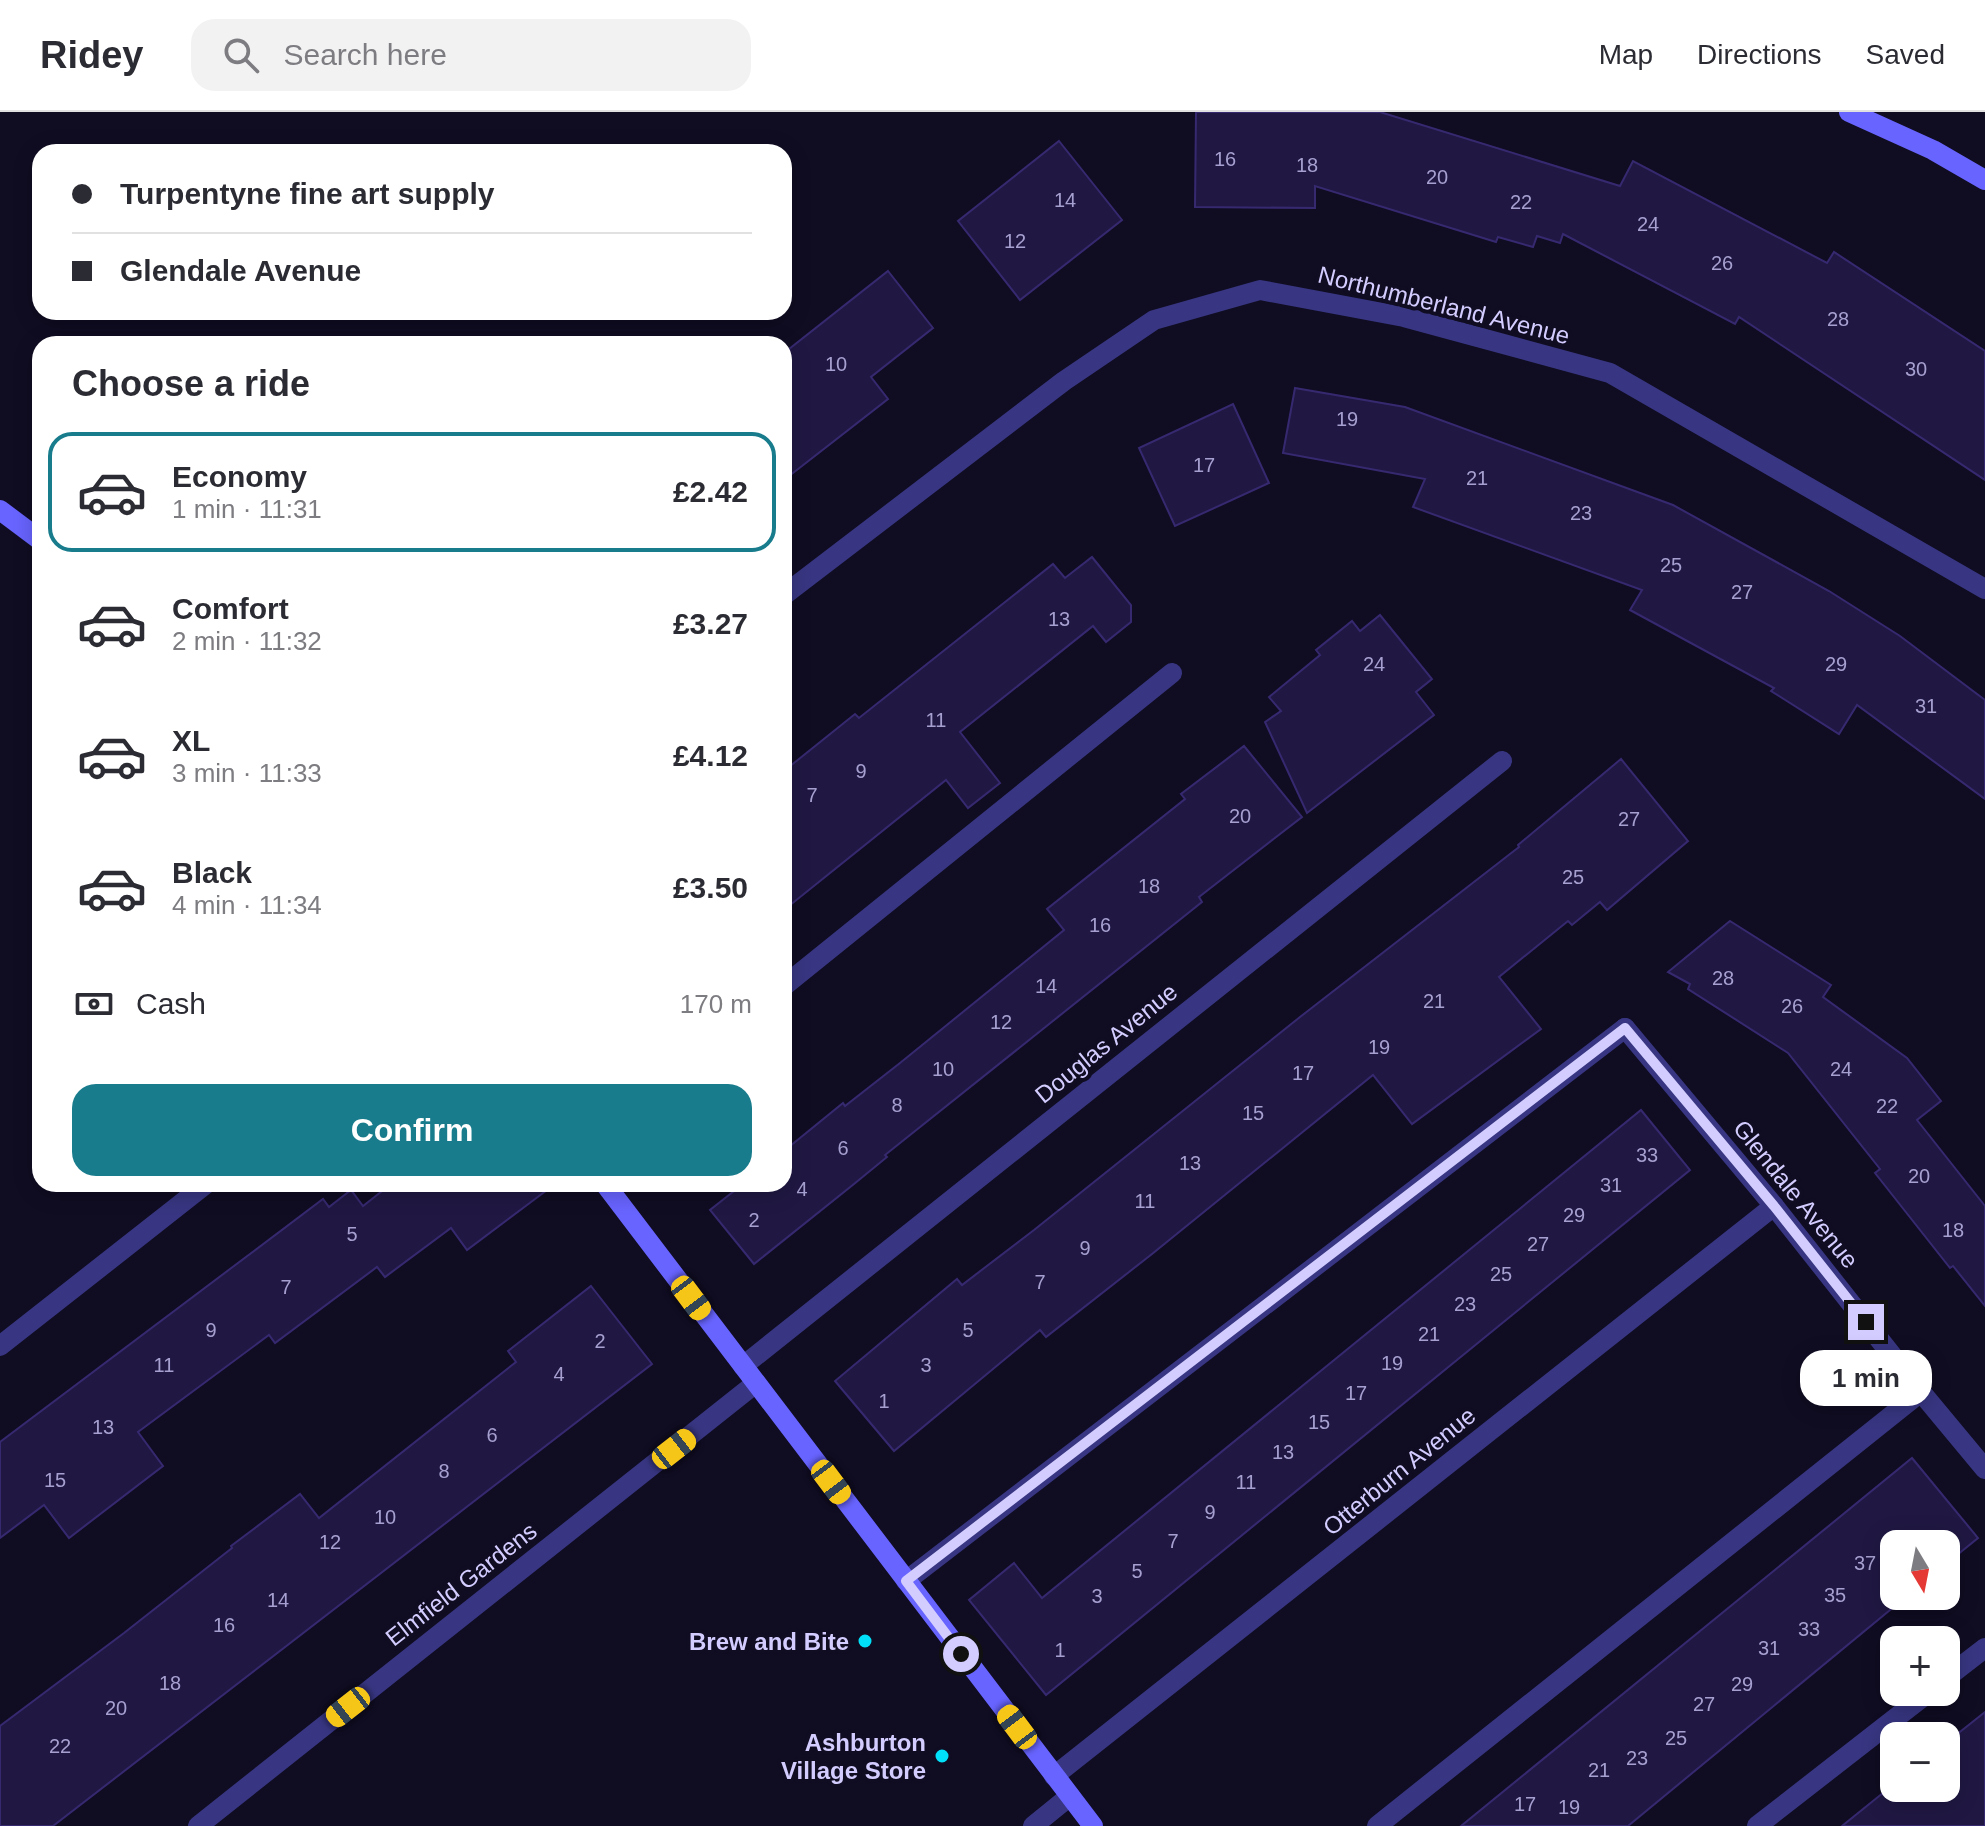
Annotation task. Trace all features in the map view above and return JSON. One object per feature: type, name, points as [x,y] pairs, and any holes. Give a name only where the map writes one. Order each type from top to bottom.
[{"type":"street","points":[[1849,112],[1933,150],[1985,180]]},
{"type":"street","name":"Northumberland Avenue","points":[[792,589],[1064,381],[1154,320],[1260,290],[1404,317],[1610,373],[1985,589]]},
{"type":"street","points":[[0,510],[32,534]]},
{"type":"street","points":[[792,980],[1172,673]]},
{"type":"street","name":"Douglas Avenue","points":[[743,1366],[1502,761]]},
{"type":"street","name":"Glendale Avenue","points":[[906,1581],[1625,1028],[1774,1206],[1985,1469]]},
{"type":"street","points":[[0,1346],[196,1192]]},
{"type":"street","points":[[611,1192],[1093,1826]]},
{"type":"street","name":"Otterburn Avenue","points":[[1054,1776],[1774,1206]]},
{"type":"street","name":"Elmfield Gardens","points":[[198,1826],[756,1383]]},
{"type":"street","points":[[1377,1826],[1921,1392]]},
{"type":"street","points":[[1960,1667],[1985,1648]]},
{"type":"street","points":[[1757,1826],[1911,1706]]},
{"type":"street","points":[[1033,1826],[1070,1796]]},
{"type":"building","points":[[1196,112],[1380,112],[1620,186],[1633,161],[1827,263],[1834,252],[1985,351],[1985,480],[1739,317],[1735,324],[1563,234],[1560,243],[1537,236],[1533,247],[1498,237],[1496,242],[1315,186],[1315,208],[1195,207]]},
{"type":"building","points":[[1059,141],[1122,220],[1020,300],[958,221]]},
{"type":"building","points":[[888,271],[933,328],[871,377],[888,399],[792,474],[792,347]]},
{"type":"building","points":[[1295,388],[1405,407],[1673,505],[1829,591],[1900,636],[1985,700],[1985,799],[1857,705],[1839,734],[1771,691],[1774,688],[1630,610],[1642,590],[1413,507],[1425,479],[1283,453]]},
{"type":"building","points":[[1233,404],[1269,483],[1175,526],[1139,448]]},
{"type":"building","points":[[1092,557],[1131,605],[1131,622],[1106,642],[1093,626],[960,732],[1000,783],[968,808],[946,780],[792,904],[792,765],[855,714],[859,718],[1053,564],[1065,578]]},
{"type":"building","points":[[1380,615],[1432,679],[1416,692],[1434,715],[1307,813],[1265,722],[1281,711],[1269,697],[1320,655],[1316,650],[1352,621],[1360,631]]},
{"type":"building","points":[[1244,746],[1302,817],[1199,897],[1202,902],[885,1155],[887,1157],[754,1264],[710,1210],[733,1192],[792,1192],[792,1144],[843,1103],[845,1106],[900,1063],[1064,930],[1047,909],[1185,799],[1181,794]]},
{"type":"building","points":[[1621,759],[1688,841],[1607,910],[1600,902],[1572,925],[1568,921],[1499,977],[1541,1029],[1412,1124],[1373,1075],[1046,1337],[1040,1330],[894,1451],[835,1381],[957,1279],[962,1285],[1034,1230],[1519,847]]},
{"type":"building","points":[[1730,921],[1831,985],[1823,997],[1907,1058],[1941,1101],[1917,1120],[1985,1206],[1985,1306],[1953,1266],[1950,1268],[1875,1173],[1880,1169],[1788,1053],[1688,989],[1690,984],[1668,972]]},
{"type":"building","points":[[1641,1110],[1690,1170],[1046,1695],[969,1600],[1014,1563],[1042,1598]]},
{"type":"building","points":[[352,1192],[363,1206],[381,1192],[544,1192],[467,1250],[451,1228],[385,1277],[377,1267],[275,1343],[269,1335],[138,1432],[163,1466],[69,1538],[44,1505],[0,1538],[0,1442],[323,1199],[329,1207]]},
{"type":"building","points":[[591,1286],[652,1364],[53,1826],[0,1826],[0,1726],[300,1494],[319,1518],[516,1362],[508,1351]]},
{"type":"building","points":[[1912,1458],[1978,1538],[1960,1553],[1960,1530],[1880,1530],[1880,1610],[1890,1610],[1628,1826],[1461,1826]]},
{"type":"building","points":[[1985,1712],[1985,1826],[1842,1826],[1880,1795],[1880,1802],[1960,1802],[1960,1732]]},
{"type":"place","name":"Brew and Bite","points":[[865,1641]]},
{"type":"place","name":"Ashburton Village Store","points":[[942,1756]]},
{"type":"route","points":[[961,1654],[906,1581],[1625,1028],[1866,1322]]}]
